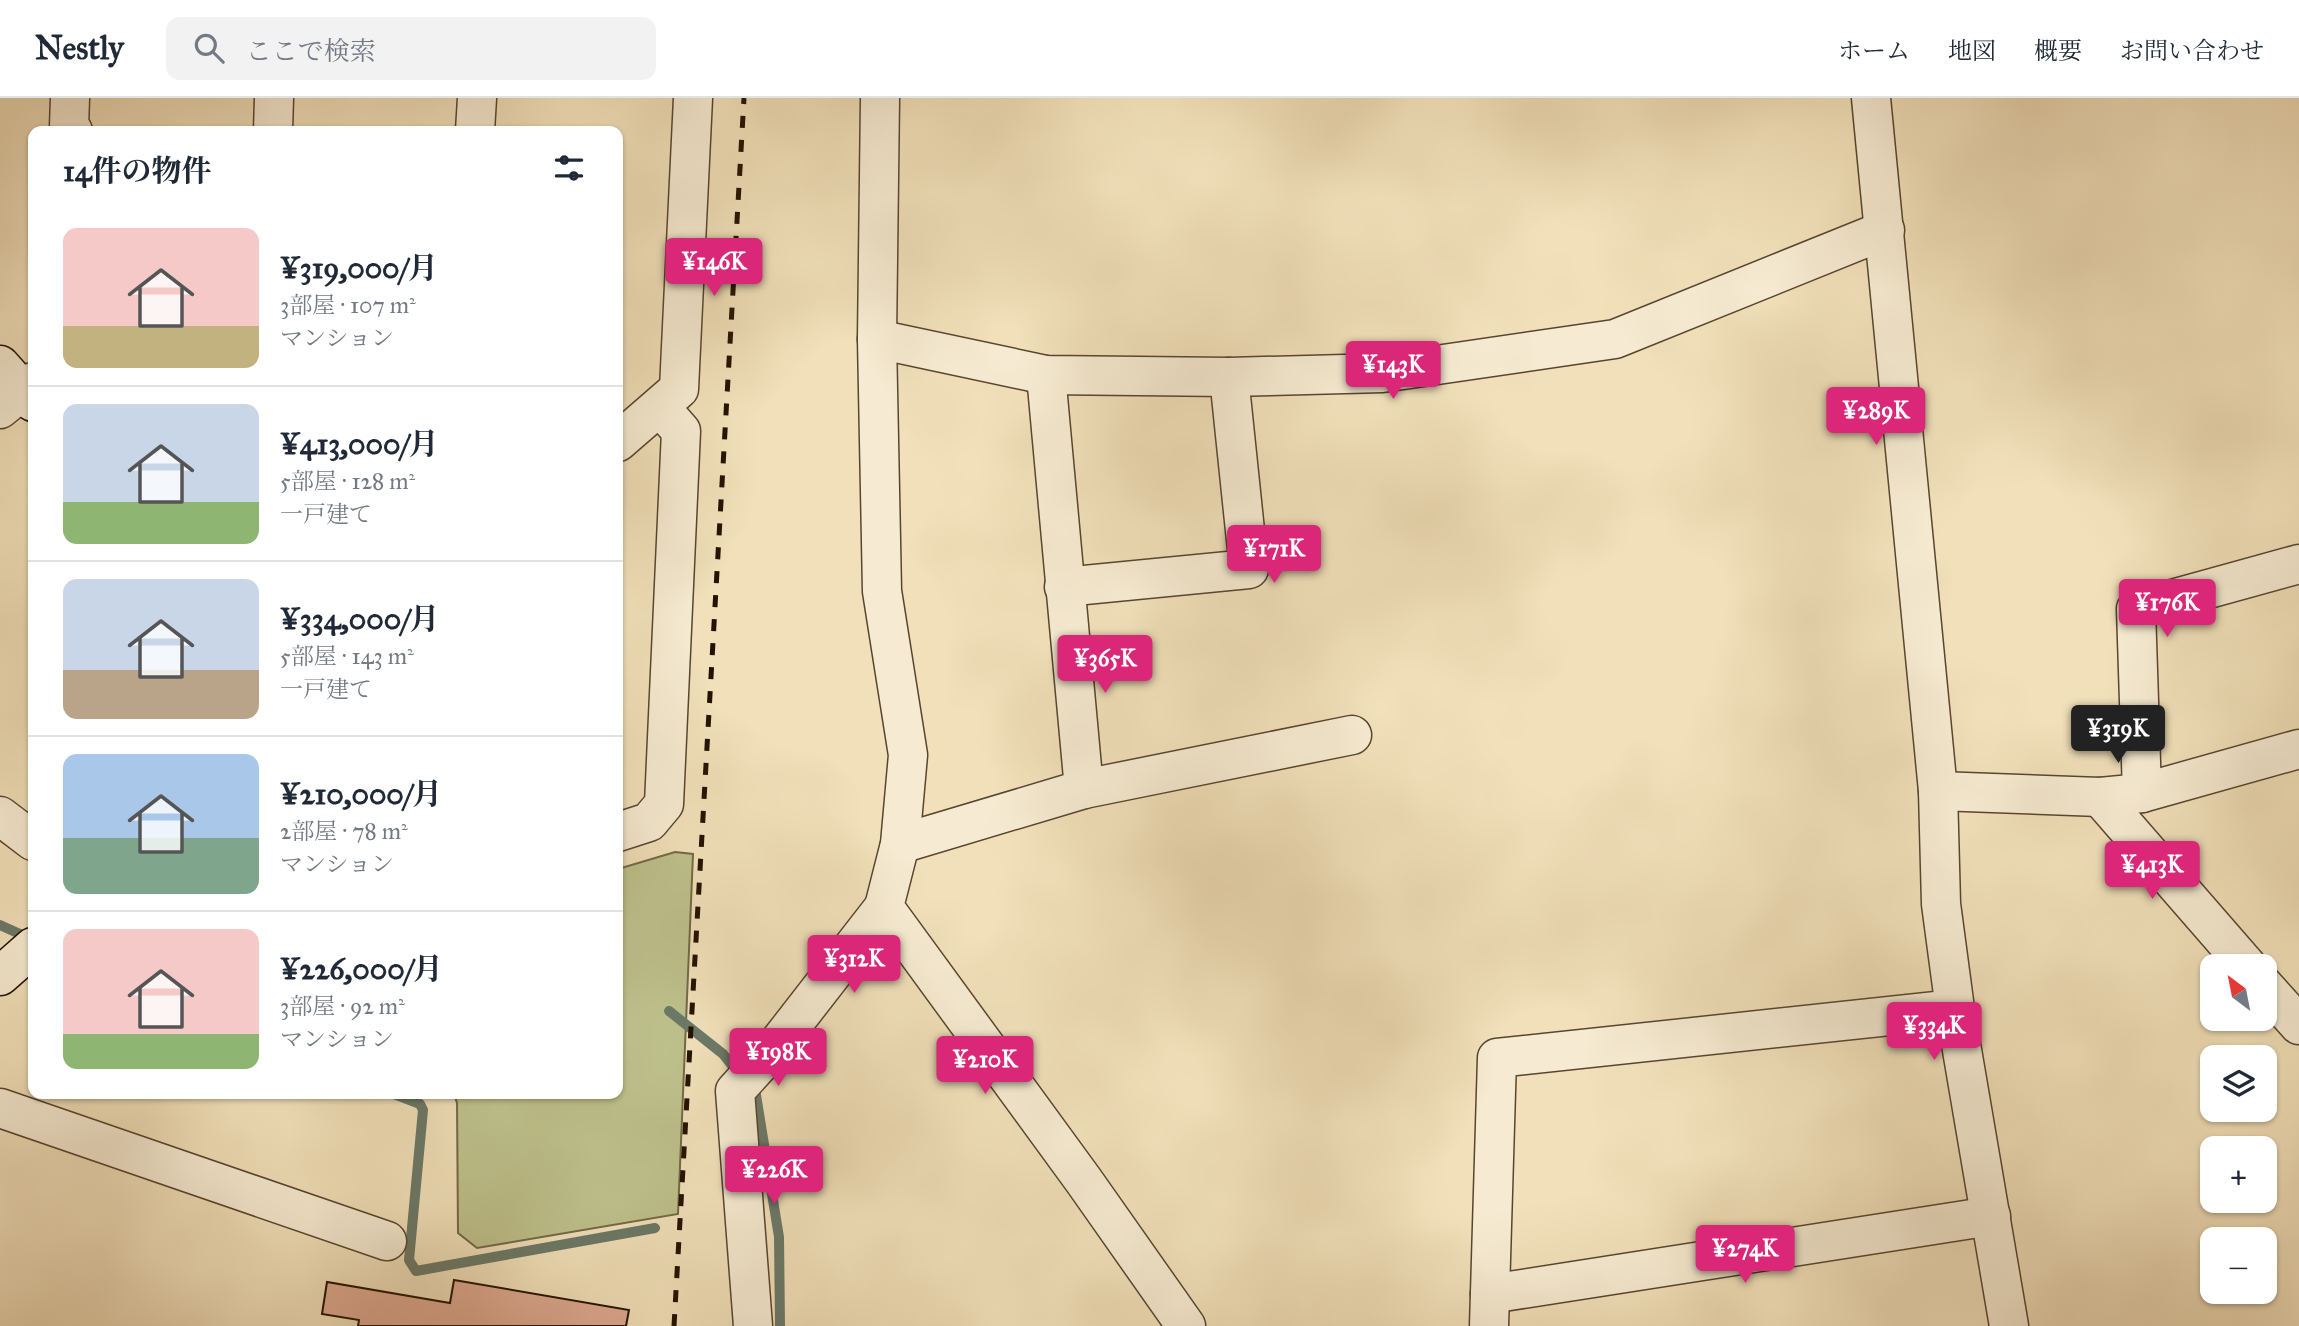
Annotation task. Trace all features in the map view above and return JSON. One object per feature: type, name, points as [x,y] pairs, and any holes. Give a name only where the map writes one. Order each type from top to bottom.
[{"type":"street","points":[[69,126],[71,98]]},
{"type":"street","points":[[272,126],[274,98]]},
{"type":"street","points":[[475,126],[477,98]]},
{"type":"street","points":[[623,438],[679,389],[693,98]]},
{"type":"street","points":[[753,1326],[735,1091],[776,1045],[884,907],[900,844],[908,755],[882,592],[877,339],[880,98]]},
{"type":"street","points":[[1871,98],[1938,791],[1941,904],[1955,1009],[2010,1326]]},
{"type":"street","points":[[877,339],[1046,375],[1229,377],[1382,373],[1615,340],[1885,230]]},
{"type":"street","points":[[1046,375],[1084,789]]},
{"type":"street","points":[[1064,587],[1249,569],[1229,377]]},
{"type":"street","points":[[623,830],[649,822],[664,804],[681,431],[660,407]]},
{"type":"street","points":[[2142,793],[2136,609],[2299,564]]},
{"type":"street","points":[[900,844],[1084,789],[1352,735]]},
{"type":"street","points":[[1938,791],[2101,797],[2142,793],[2299,749]]},
{"type":"street","points":[[2101,797],[2238,954]]},
{"type":"street","points":[[0,816],[28,837]]},
{"type":"street","points":[[884,907],[1186,1326]]},
{"type":"street","points":[[0,976],[28,951]]},
{"type":"street","points":[[2277,1000],[2299,1025]]},
{"type":"street","points":[[1955,1009],[1497,1058],[1490,1310],[1991,1216]]},
{"type":"street","points":[[0,1108],[387,1241]]},
{"type":"green space","points":[[675,852],[693,854],[678,1214],[477,1248],[458,1233],[456,1099],[623,1099],[623,868]]},
{"type":"building","points":[[454,1280],[629,1310],[626,1326],[358,1326],[359,1320],[322,1314],[327,1282],[450,1303]]},
{"type":"waterway","points":[[0,925],[28,938]]},
{"type":"waterway","points":[[669,1011],[723,1054],[756,1095],[779,1237],[780,1326]]},
{"type":"waterway","points":[[407,1099],[420,1104],[423,1110],[409,1260],[416,1271],[655,1228]]},
{"type":"railway","points":[[674,1326],[744,98]]}]
